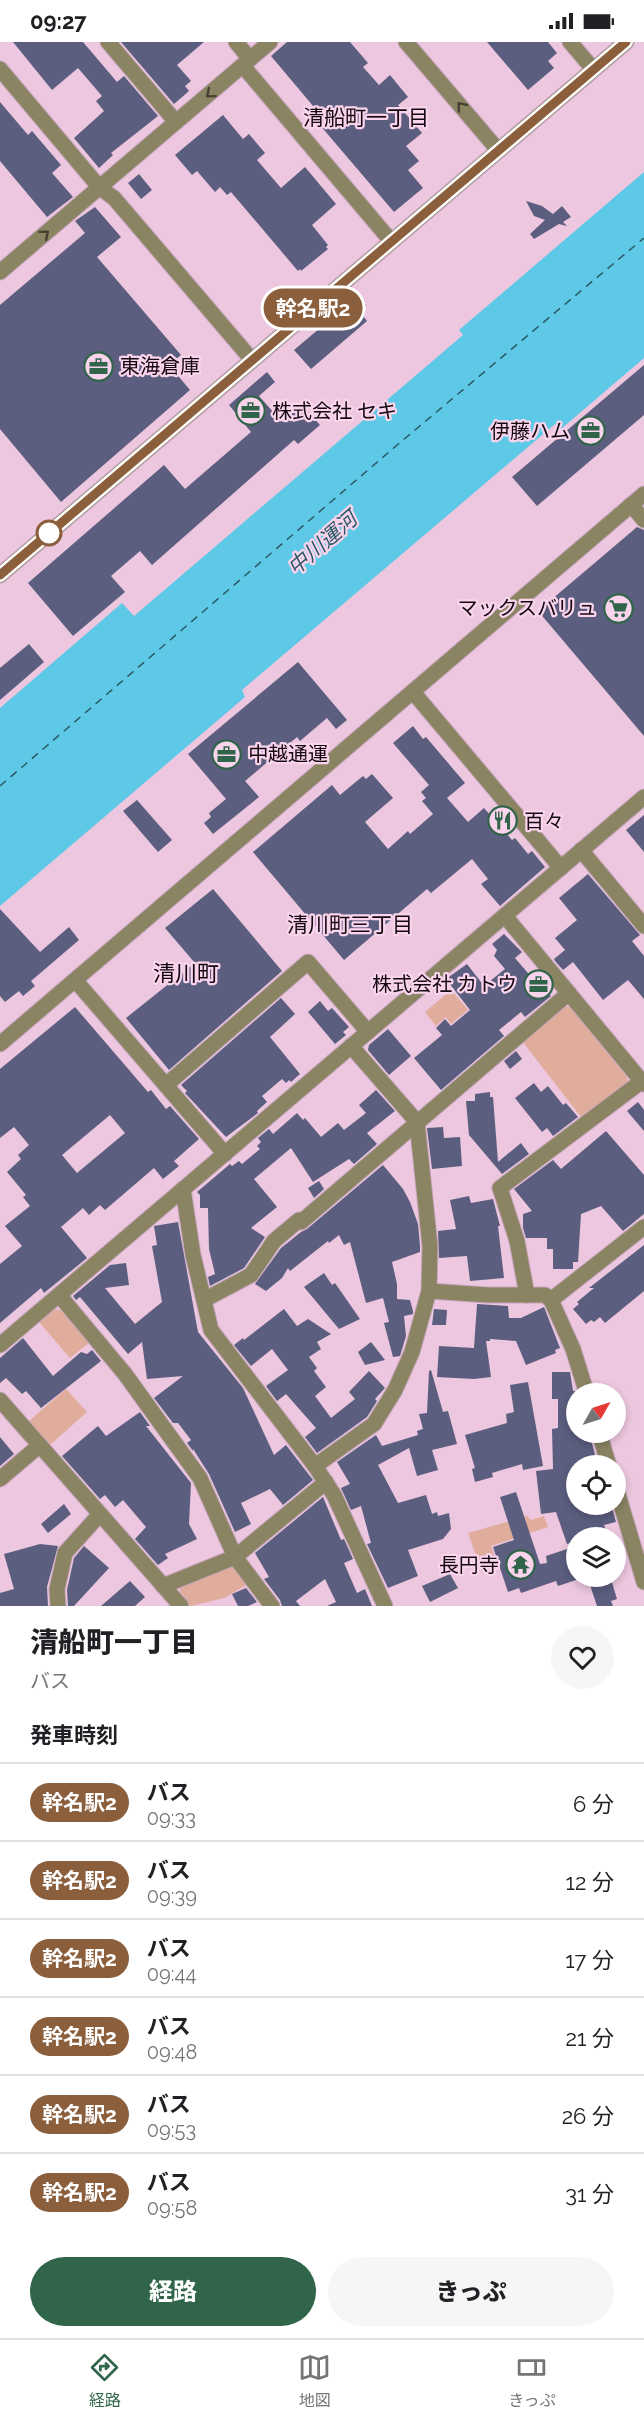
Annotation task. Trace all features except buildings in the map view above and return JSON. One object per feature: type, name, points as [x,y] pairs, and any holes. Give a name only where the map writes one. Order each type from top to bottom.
[{"type":"street","points":[[108,42],[176,122]]},
{"type":"street","points":[[236,42],[247,62],[391,241]]},
{"type":"street","points":[[0,272],[270,42]]},
{"type":"street","points":[[406,42],[498,150]]},
{"type":"street","points":[[570,42],[593,69]]},
{"type":"street","points":[[0,575],[626,42]]},
{"type":"street","points":[[0,69],[100,188],[114,198],[252,360]]},
{"type":"street","points":[[0,1044],[644,494]]},
{"type":"street","points":[[631,505],[644,520]]},
{"type":"street","points":[[412,692],[561,868]]},
{"type":"street","points":[[0,1345],[644,797]]},
{"type":"street","points":[[581,850],[644,926]]},
{"type":"street","points":[[505,916],[643,1083],[500,1188],[517,1241],[527,1295]]},
{"type":"street","points":[[166,1085],[308,962],[368,1032]]},
{"type":"street","points":[[75,980],[225,1154]]},
{"type":"street","points":[[204,1300],[251,1275],[274,1241],[569,993]]},
{"type":"street","points":[[315,1467],[374,1424],[395,1390],[412,1352],[429,1291],[430,1246],[417,1122],[351,1046]]},
{"type":"street","points":[[183,1189],[193,1255],[211,1330],[326,1482],[385,1606]]},
{"type":"street","points":[[551,1300],[644,1227]]},
{"type":"street","points":[[429,1291],[488,1295],[545,1295],[551,1300],[573,1349],[584,1383]]},
{"type":"street","points":[[59,1295],[125,1374],[200,1478],[235,1557],[272,1606]]},
{"type":"street","points":[[0,1400],[181,1606]]},
{"type":"street","points":[[0,1479],[40,1445]]},
{"type":"street","points":[[163,1586],[235,1557],[326,1482]]},
{"type":"street","points":[[58,1606],[57,1589],[65,1552],[100,1514]]},
{"type":"street","points":[[624,1515],[644,1582]]},
{"type":"shaded area","points":[[451,990],[468,1010],[451,1024],[446,1017],[436,1026],[425,1012]]},
{"type":"shaded area","points":[[563,1006],[570,1007],[627,1077],[628,1083],[581,1117],[522,1041]]},
{"type":"shaded area","points":[[53,1309],[64,1311],[90,1342],[70,1358],[39,1322]]},
{"type":"shaded area","points":[[66,1389],[87,1412],[50,1445],[29,1421]]},
{"type":"shaded area","points":[[527,1516],[531,1520],[544,1516],[548,1527],[491,1546],[498,1566],[482,1572],[468,1533]]},
{"type":"shaded area","points":[[230,1566],[234,1567],[248,1584],[224,1598],[191,1606],[180,1591],[181,1585]]},
{"type":"water","name":"中川運河","points":[[644,172],[644,358],[561,429],[555,424],[242,690],[245,697],[0,906],[0,708],[122,603],[134,616],[463,335],[459,330]]},
{"type":"ferry route","points":[[0,786],[396,446],[644,238]]},
{"type":"bus line","name":"幹名駅2","points":[[0,575],[626,42]]},
{"type":"place","name":"東海倉庫","points":[[99,366]]},
{"type":"place","name":"株式会社 セキ","points":[[251,411]]},
{"type":"place","name":"伊藤ハム","points":[[591,431]]},
{"type":"place","name":"マックスバリュ","points":[[618,608]]},
{"type":"place","name":"中越通運","points":[[227,754]]},
{"type":"place","name":"百々","points":[[503,821]]},
{"type":"place","name":"株式会社 カトウ","points":[[538,984]]},
{"type":"place","name":"長円寺","points":[[520,1565]]},
{"type":"district","name":"清船町一丁目","points":[[366,117]]},
{"type":"district","name":"清川町三丁目","points":[[350,924]]},
{"type":"district","name":"清川町","points":[[186,973]]}]
